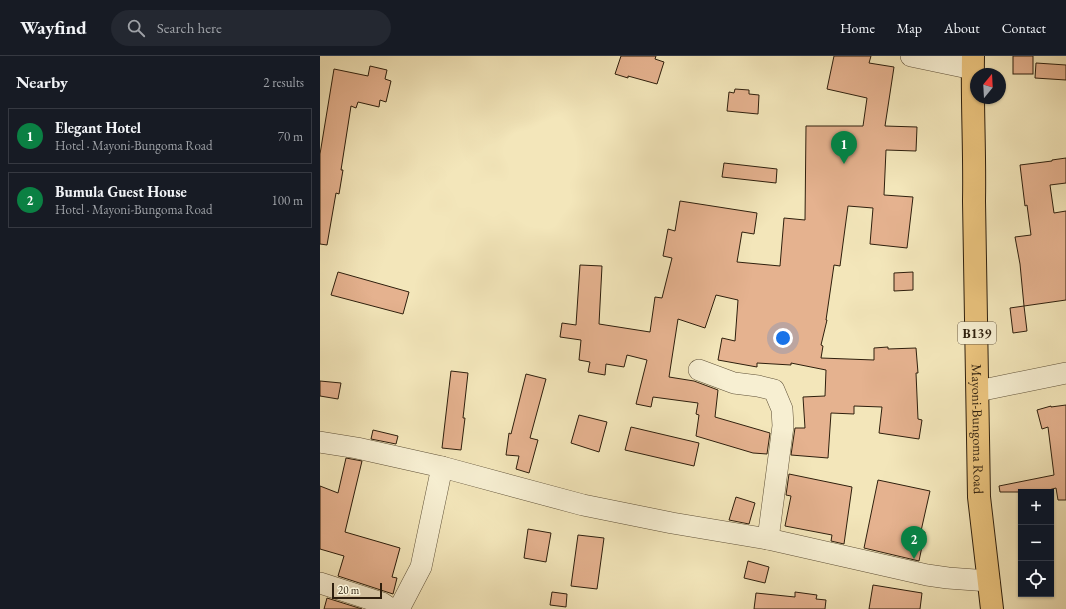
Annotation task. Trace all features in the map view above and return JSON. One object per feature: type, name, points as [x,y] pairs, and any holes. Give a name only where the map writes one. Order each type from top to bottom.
[{"type":"main road","name":"Mayoni-Bungoma Road","points":[[973,62],[979,497],[992,609]]},
{"type":"street","points":[[911,56],[973,62]]},
{"type":"street","points":[[699,370],[734,382],[774,390],[777,396],[782,409],[783,426],[768,540]]},
{"type":"street","points":[[978,391],[1066,373]]},
{"type":"street","points":[[320,442],[357,448],[442,467],[583,505],[768,540],[927,575],[989,581]]},
{"type":"street","points":[[399,609],[420,567],[442,467]]},
{"type":"street","points":[[320,583],[382,603],[391,609]]},
{"type":"building","points":[[621,56],[656,56],[655,59],[664,62],[657,84],[615,74]]},
{"type":"building","points":[[834,56],[871,56],[869,63],[894,67],[885,126],[917,127],[916,151],[886,150],[884,195],[913,197],[907,248],[870,244],[873,208],[848,206],[840,266],[834,265],[827,320],[821,345],[823,346],[821,358],[874,360],[874,348],[916,348],[918,373],[916,373],[918,419],[922,420],[919,439],[879,433],[882,407],[854,406],[854,414],[831,413],[828,458],[791,455],[795,428],[805,428],[803,397],[825,396],[826,370],[791,363],[791,365],[757,363],[757,367],[718,360],[722,338],[735,341],[738,300],[716,295],[705,328],[678,319],[669,377],[694,381],[718,390],[715,417],[770,433],[767,454],[753,453],[696,436],[699,415],[696,414],[698,403],[653,397],[651,407],[636,404],[647,360],[627,355],[624,367],[606,364],[605,375],[588,372],[590,362],[579,360],[581,340],[560,337],[562,323],[576,325],[580,265],[602,266],[599,324],[650,332],[655,297],[662,298],[672,258],[663,256],[668,229],[675,231],[680,201],[757,213],[754,234],[742,232],[737,262],[780,266],[784,218],[805,220],[806,126],[863,126],[867,98],[827,89]]},
{"type":"building","points":[[1013,56],[1033,56],[1033,74],[1013,74]]},
{"type":"building","points":[[1036,63],[1066,65],[1066,80],[1035,78]]},
{"type":"building","points":[[370,66],[387,70],[385,79],[391,81],[386,102],[380,100],[379,107],[358,102],[356,108],[351,106],[341,170],[343,170],[339,194],[336,193],[327,245],[320,244],[320,154],[334,69],[368,76]]},
{"type":"building","points":[[735,89],[749,90],[749,94],[759,95],[758,114],[727,111],[729,92],[734,93]]},
{"type":"building","points":[[1066,158],[1066,183],[1050,185],[1054,213],[1066,211],[1066,300],[1024,306],[1020,264],[1015,237],[1031,235],[1027,205],[1025,206],[1020,165]]},
{"type":"building","points":[[724,163],[777,169],[776,183],[722,177]]},
{"type":"building","points":[[338,272],[409,292],[403,314],[331,295]]},
{"type":"building","points":[[913,272],[913,290],[894,291],[894,273]]},
{"type":"building","points":[[1024,306],[1027,331],[1013,333],[1010,308]]},
{"type":"building","points":[[451,371],[468,373],[461,450],[442,448]]},
{"type":"building","points":[[526,374],[546,379],[530,438],[538,440],[529,473],[516,469],[519,456],[506,455],[509,433],[511,434]]},
{"type":"building","points":[[320,381],[341,383],[338,399],[320,396]]},
{"type":"building","points":[[1066,405],[1066,500],[1058,500],[1056,488],[1018,489],[1018,492],[1000,492],[999,486],[1054,475],[1048,427],[1042,429],[1037,410]]},
{"type":"building","points":[[579,415],[607,422],[599,452],[571,443]]},
{"type":"building","points":[[631,427],[699,443],[694,466],[625,450]]},
{"type":"building","points":[[373,430],[398,436],[396,444],[371,439]]},
{"type":"building","points":[[346,458],[362,461],[345,532],[400,548],[392,577],[397,578],[393,594],[338,576],[344,556],[320,549],[320,486],[338,493]]},
{"type":"building","points":[[789,474],[852,487],[844,544],[831,541],[832,535],[785,526],[791,496],[786,495]]},
{"type":"building","points":[[878,480],[930,491],[921,531],[925,532],[919,561],[864,548]]},
{"type":"building","points":[[736,497],[755,503],[749,524],[729,520]]},
{"type":"building","points":[[528,529],[551,533],[546,562],[524,558]]},
{"type":"building","points":[[578,535],[604,538],[597,589],[571,586]]},
{"type":"building","points":[[748,561],[769,567],[765,583],[744,578]]},
{"type":"building","points":[[873,585],[922,593],[920,609],[869,609]]},
{"type":"building","points":[[552,592],[567,594],[566,607],[550,605]]},
{"type":"building","points":[[795,592],[817,595],[816,599],[826,600],[825,609],[754,609],[756,593],[795,597]]},
{"type":"building","points":[[327,598],[362,609],[324,609]]},
{"type":"place","name":"Elegant Hotel","points":[[844,164]]},
{"type":"place","name":"Bumula Guest House","points":[[914,559]]}]
